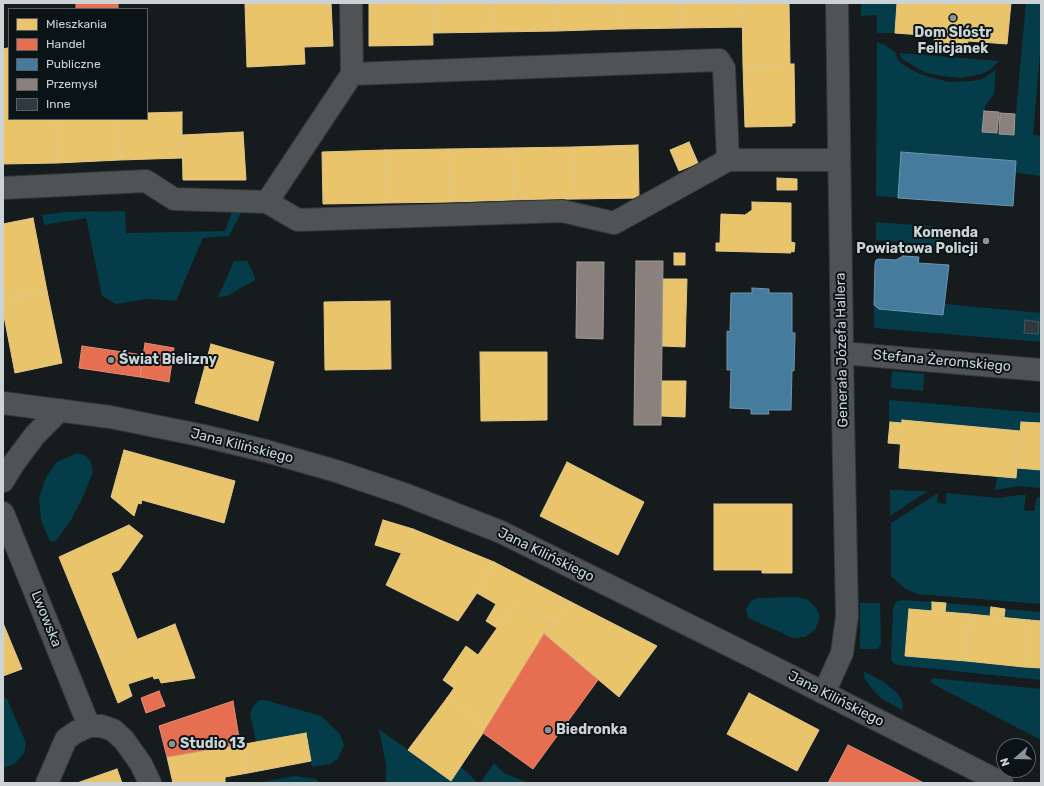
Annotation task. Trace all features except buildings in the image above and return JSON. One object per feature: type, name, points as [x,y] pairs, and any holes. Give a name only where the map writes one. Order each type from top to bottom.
[{"type":"street","points":[[267,202],[352,74],[351,3]]},
{"type":"street","name":"Generała Józefa Hallera","points":[[824,693],[842,653],[848,616],[842,353],[837,3]]},
{"type":"street","points":[[352,74],[719,60],[724,68],[728,160]]},
{"type":"street","points":[[3,188],[146,181],[174,199],[267,202],[298,220],[562,211],[614,223],[728,160],[839,160]]},
{"type":"street","name":"Stefana Żeromskiego","points":[[842,353],[1041,370]]},
{"type":"street","name":"Jana Kilińskiego","points":[[3,403],[110,417],[204,436],[280,455],[404,494],[501,532],[1002,783]]},
{"type":"street","points":[[3,481],[14,463],[35,436],[60,410]]},
{"type":"street","name":"Lwowska","points":[[3,513],[88,726]]},
{"type":"street","points":[[45,782],[66,739],[88,726],[101,726],[113,730],[124,740],[141,764],[150,783]]},
{"type":"shaded area","points":[[861,3],[897,3],[895,33],[877,33],[877,15],[861,16]]},
{"type":"shaded area","points":[[1026,3],[1041,3],[1041,40],[1033,135],[1041,136],[1041,176],[1016,173],[1016,161],[902,152],[898,198],[876,196],[877,43],[883,44],[895,52],[898,60],[902,64],[914,71],[949,82],[982,79],[996,70],[994,94],[985,106],[982,132],[1014,135]]},
{"type":"shaded area","points":[[899,53],[999,61],[991,69],[982,74],[960,78],[924,72],[902,59]]},
{"type":"shaded area","points":[[233,209],[243,209],[229,236],[203,238],[176,301],[147,299],[116,304],[102,296],[86,218],[44,225],[42,215],[63,212],[125,211],[126,233],[225,231]]},
{"type":"shaded area","points":[[876,222],[941,227],[939,253],[919,251],[919,244],[876,240]]},
{"type":"shaded area","points":[[234,261],[247,261],[255,280],[227,296],[218,297]]},
{"type":"shaded area","points":[[945,304],[1041,313],[1041,342],[874,328],[874,305],[879,309],[943,315]]},
{"type":"shaded area","points":[[892,371],[924,374],[923,391],[891,388]]},
{"type":"shaded area","points":[[889,400],[1041,413],[1041,423],[1021,422],[1020,431],[902,420],[902,423],[890,422]]},
{"type":"shaded area","points":[[77,453],[86,456],[91,462],[93,472],[82,499],[71,520],[55,542],[50,541],[41,520],[39,498],[46,477],[57,462]]},
{"type":"shaded area","points":[[1017,468],[1041,470],[1040,488],[1019,486],[995,490],[997,476],[1016,478]]},
{"type":"shaded area","points":[[890,490],[928,491],[890,516]]},
{"type":"shaded area","points":[[938,493],[937,503],[946,504],[946,493],[998,498],[1026,495],[1024,510],[1034,511],[1037,497],[1041,497],[1041,604],[917,594],[904,588],[891,576],[891,523]]},
{"type":"shaded area","points":[[797,597],[808,600],[817,609],[820,618],[815,630],[805,637],[793,638],[748,618],[746,609],[750,602],[757,598]]},
{"type":"shaded area","points":[[902,600],[932,602],[932,611],[909,609],[906,656],[1041,668],[1041,680],[896,665],[891,660],[893,608],[896,602]]},
{"type":"shaded area","points":[[860,603],[880,603],[881,644],[878,649],[860,649]]},
{"type":"shaded area","points":[[946,603],[991,607],[990,616],[945,612]]},
{"type":"shaded area","points":[[1005,609],[1041,612],[1041,621],[1004,617]]},
{"type":"shaded area","points":[[863,671],[884,682],[897,693],[902,701],[902,710],[882,699],[873,690],[865,679]]},
{"type":"shaded area","points":[[932,678],[1041,689],[1041,740],[931,683]]},
{"type":"shaded area","points":[[3,696],[7,699],[26,743],[22,756],[14,764],[3,768]]},
{"type":"shaded area","points":[[259,700],[265,700],[321,716],[340,734],[344,745],[338,759],[330,764],[312,767],[306,733],[256,742],[250,714],[253,706]]},
{"type":"shaded area","points":[[379,729],[451,781],[461,767],[478,783],[386,783],[386,765]]},
{"type":"shaded area","points":[[494,763],[504,773],[528,783],[480,783]]},
{"type":"shaded area","points":[[294,776],[316,779],[319,783],[257,783]]},
{"type":"place","name":"Dom SIóstr Felicjanek","points":[[953,18]]},
{"type":"place","name":"Komenda Powiatowa Policji","points":[[986,241]]},
{"type":"place","name":"Świat Bielizny","points":[[111,360]]},
{"type":"place","name":"Biedronka","points":[[548,730]]},
{"type":"place","name":"Studio 13","points":[[172,744]]}]
